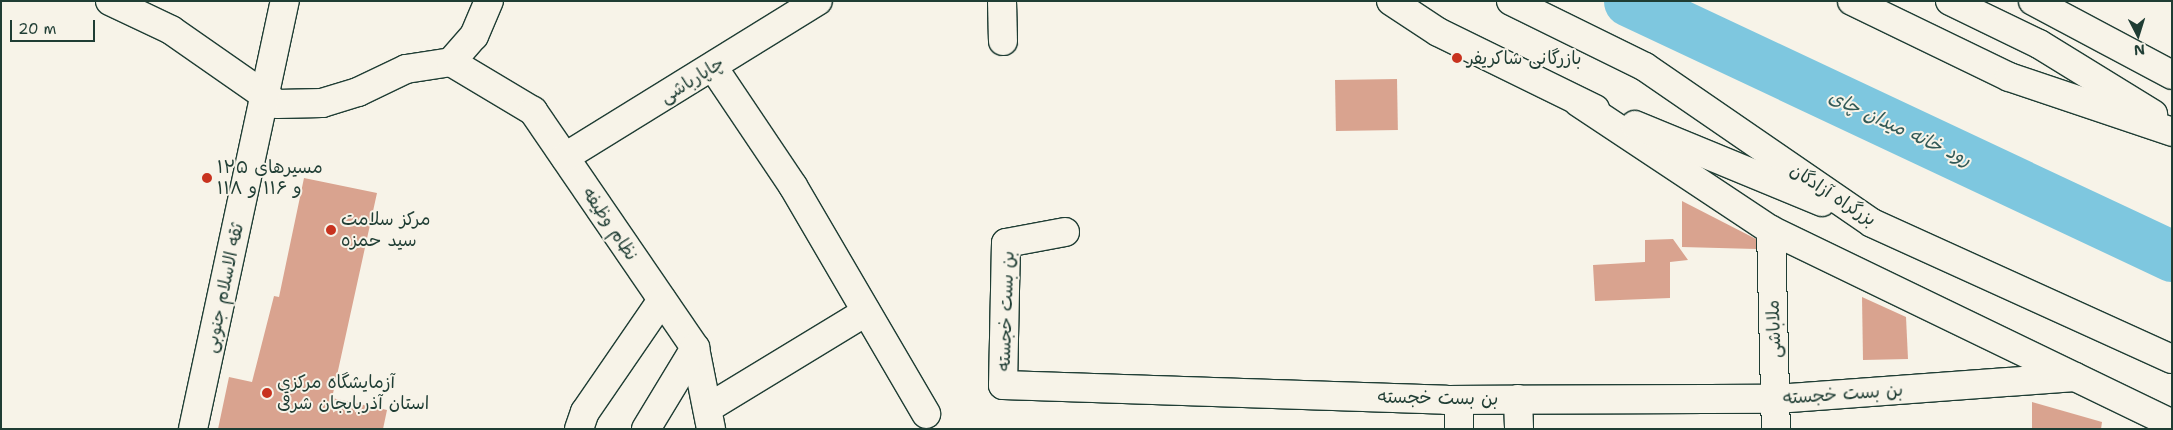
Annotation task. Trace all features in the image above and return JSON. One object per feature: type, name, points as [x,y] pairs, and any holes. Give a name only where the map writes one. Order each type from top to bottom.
[{"type":"main road","points":[[110,1],[171,30],[276,104],[322,103],[358,92],[406,69],[451,62],[474,36],[489,1]]},
{"type":"main road","name":"ثقه الاسلام جنوبی","points":[[193,429],[285,1]]},
{"type":"main road","name":"چاپارباشی","points":[[565,157],[818,1]]},
{"type":"main road","points":[[1002,1],[1003,41]]},
{"type":"main road","points":[[1391,1],[1438,32],[1578,102],[1872,223]]},
{"type":"main road","name":"بزرگراه آزادگان","points":[[1511,1],[1645,67],[1872,223],[2172,359]]},
{"type":"main road","points":[[1852,1],[2008,76],[2172,132]]},
{"type":"main road","points":[[1950,1],[2039,44],[2172,125]]},
{"type":"main road","points":[[2032,1],[2172,75]]},
{"type":"main road","name":"نظام وظیفه","points":[[451,62],[533,110],[695,348],[710,418]]},
{"type":"main road","points":[[713,67],[793,186],[926,414]]},
{"type":"main road","points":[[1578,102],[1771,230],[2172,424]]},
{"type":"main road","name":"ملاباشی","points":[[1771,230],[1776,429]]},
{"type":"main road","name":"بن بست خجسته","points":[[1065,232],[1006,243],[1003,385],[1459,400],[1776,399],[2075,377]]},
{"type":"main road","points":[[579,429],[585,412],[662,300]]},
{"type":"main road","points":[[710,418],[866,312]]},
{"type":"main road","points":[[646,429],[695,348]]},
{"type":"main road","points":[[1518,399],[1519,429]]},
{"type":"main road","points":[[1458,429],[1459,400]]},
{"type":"building","points":[[1397,79],[1398,130],[1336,131],[1335,80]]},
{"type":"building","points":[[304,178],[377,193],[332,398],[387,410],[383,429],[218,429],[229,377],[252,382],[274,296],[279,297]]},
{"type":"building","points":[[1682,201],[1756,239],[1756,249],[1682,247]]},
{"type":"building","points":[[1673,239],[1688,260],[1670,262],[1670,298],[1595,301],[1593,265],[1645,262],[1645,240]]},
{"type":"building","points":[[1862,297],[1906,317],[1908,359],[1863,360]]},
{"type":"building","points":[[2032,402],[2102,422],[2101,429],[2032,429]]},
{"type":"waterway","name":"رود خانه میدان چای","points":[[1629,1],[2172,256]]},
{"type":"place","name":"بازرگانی شاکریفر","points":[[1457,58]]},
{"type":"place","name":"مسیرهای ۱۲۵ و ۱۱۶ و ۱۱۸","points":[[207,178]]},
{"type":"place","name":"مرکز سلامت سید حمزه","points":[[331,230]]},
{"type":"place","name":"آزمایشگاه مرکزی استان آذربایجان شرقی","points":[[267,393]]}]
